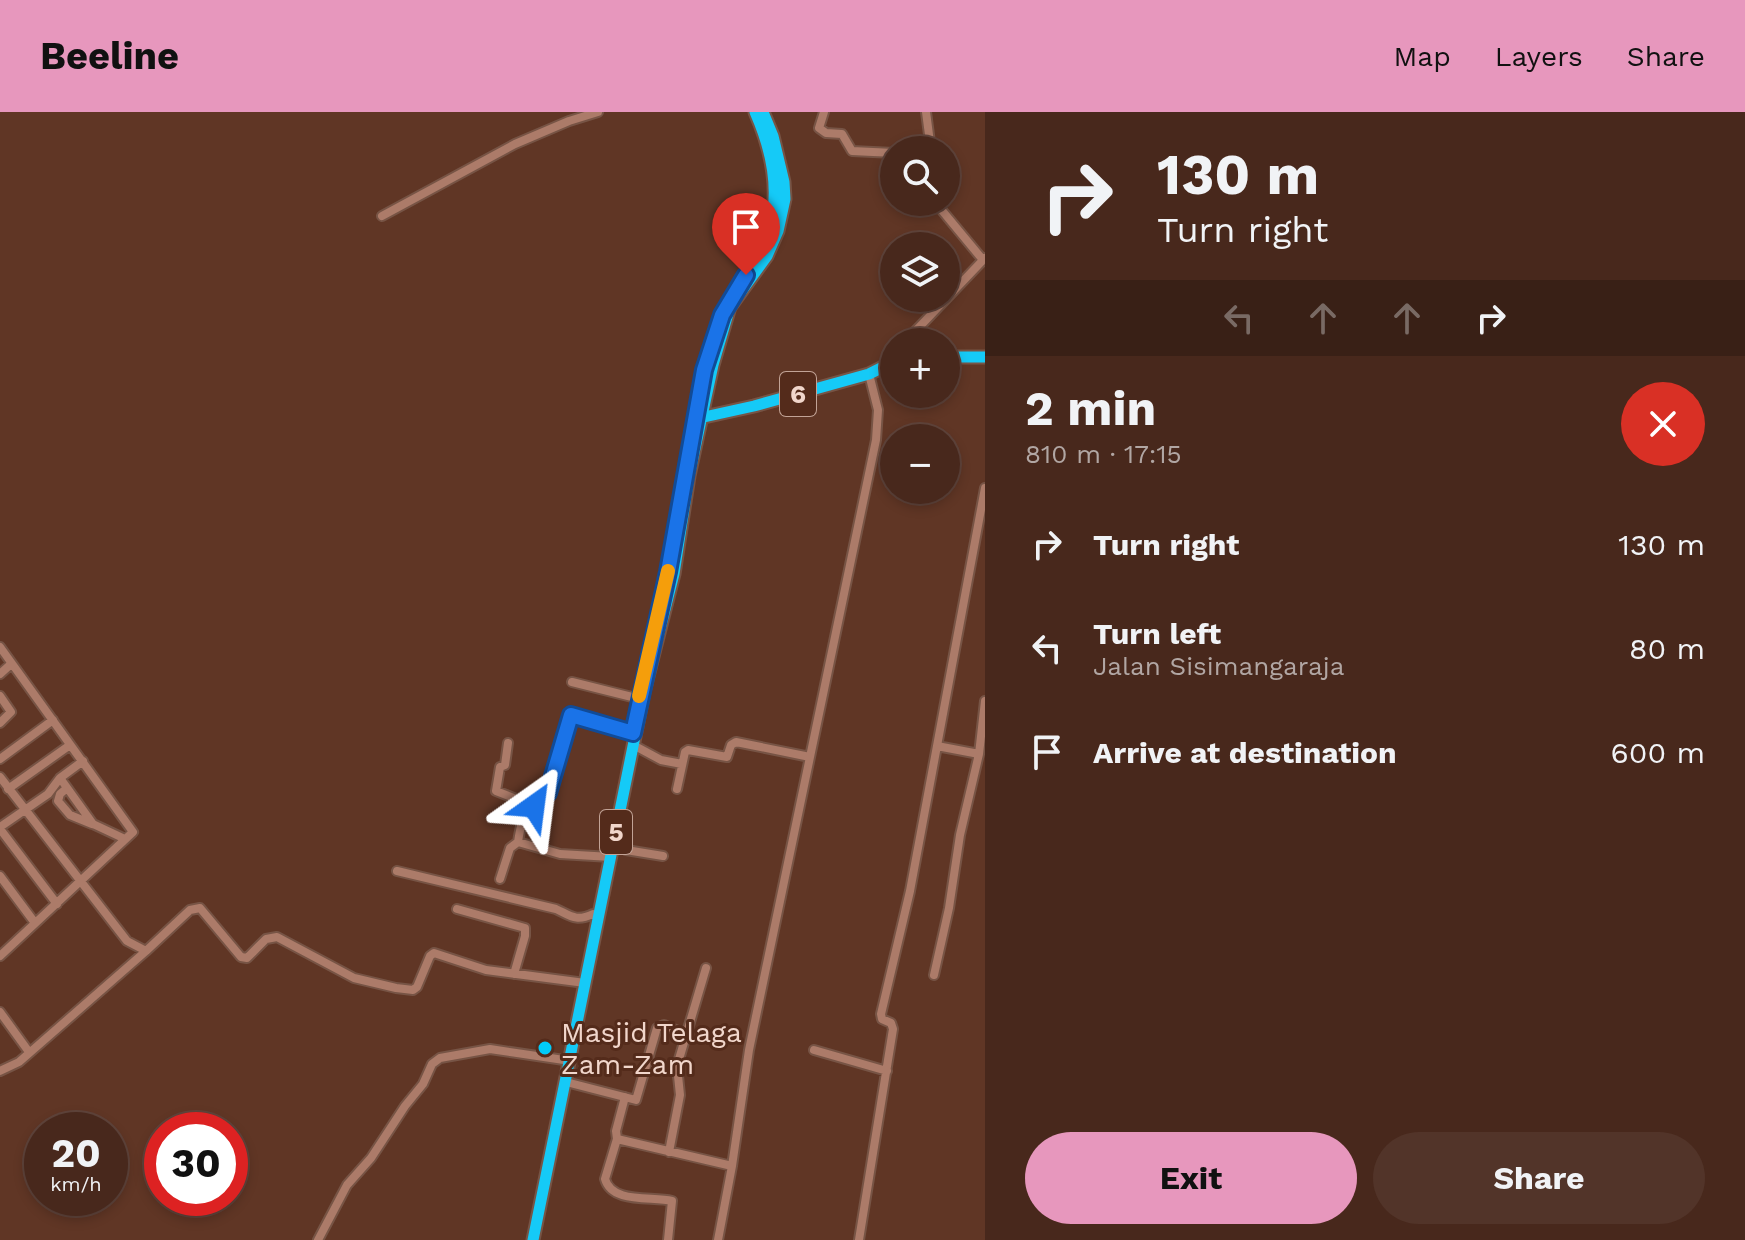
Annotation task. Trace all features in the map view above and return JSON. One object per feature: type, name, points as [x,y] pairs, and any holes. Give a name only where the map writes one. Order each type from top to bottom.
[{"type":"highway","name":"5","points":[[531,1240],[642,691],[671,573],[683,493],[699,420],[704,370],[715,332],[729,300],[756,263],[767,238],[775,199],[773,165],[755,112]]},
{"type":"highway","points":[[699,420],[730,307],[767,256],[778,231],[785,199],[773,136],[763,112]]},
{"type":"highway","points":[[960,357],[985,357]]},
{"type":"highway","name":"6","points":[[699,420],[880,369]]},
{"type":"highway","name":"5","points":[[608,856],[615,840],[635,746],[636,725]]},
{"type":"highway","name":"5","points":[[531,1240],[566,1082],[566,1055]]},
{"type":"street","points":[[382,216],[515,144],[598,112]]},
{"type":"street","points":[[824,112],[819,128],[826,133],[842,134],[852,151],[880,152]]},
{"type":"street","points":[[926,112],[929,136]]},
{"type":"street","points":[[918,328],[984,259],[947,216]]},
{"type":"street","points":[[718,1240],[749,1050],[876,440],[878,410],[869,374]]},
{"type":"street","points":[[859,1240],[893,1027],[882,1019],[881,1014],[902,932],[985,488]]},
{"type":"street","points":[[0,647],[133,832],[0,956]]},
{"type":"street","points":[[0,674],[11,664]]},
{"type":"street","points":[[572,682],[636,698],[642,691]]},
{"type":"street","points":[[0,696],[11,712],[0,723]]},
{"type":"street","points":[[934,975],[949,908],[960,835],[979,754],[985,701]]},
{"type":"street","points":[[500,879],[510,848],[518,842],[523,821],[548,793],[571,715],[633,733],[636,725]]},
{"type":"street","points":[[0,759],[53,720]]},
{"type":"street","points":[[677,789],[688,750],[727,757],[731,745],[736,742],[810,757]]},
{"type":"street","points":[[8,789],[70,745]]},
{"type":"street","points":[[505,765],[508,745],[518,750]]},
{"type":"street","points":[[635,746],[661,760],[682,764]]},
{"type":"street","points":[[937,746],[979,754]]},
{"type":"street","points":[[57,904],[0,828],[48,794],[60,778],[83,761]]},
{"type":"street","points":[[516,768],[500,767],[496,792],[534,806]]},
{"type":"street","points":[[0,777],[127,941],[146,951]]},
{"type":"street","points":[[60,778],[93,824]]},
{"type":"street","points":[[67,788],[58,801],[67,813],[125,839]]},
{"type":"street","points":[[615,840],[626,850],[663,856]]},
{"type":"street","points":[[518,842],[560,854],[608,856]]},
{"type":"street","points":[[397,871],[556,909],[581,920],[596,915]]},
{"type":"street","points":[[0,876],[35,923]]},
{"type":"street","points":[[0,1071],[19,1062],[190,910],[200,908],[241,957],[247,958],[266,939],[277,937],[354,978],[408,990],[421,983],[428,960],[434,953],[486,970],[583,983]]},
{"type":"street","points":[[457,909],[525,928],[514,974]]},
{"type":"street","points":[[669,1152],[680,1095],[677,1066],[706,968]]},
{"type":"street","points":[[0,1012],[29,1052]]},
{"type":"street","points":[[566,1082],[638,1099],[659,1026],[664,1025],[685,1034]]},
{"type":"street","points":[[318,1240],[347,1185],[371,1158],[423,1084],[432,1064],[440,1058],[490,1049],[566,1055]]},
{"type":"street","points":[[814,1050],[887,1071]]},
{"type":"street","points":[[625,1097],[605,1184],[619,1195],[672,1201],[668,1240]]},
{"type":"street","points":[[617,1139],[732,1166]]},
{"type":"slow traffic","points":[[639,696],[668,571]]},
{"type":"place","name":"Masjid Telaga Zam-Zam","points":[[545,1048]]},
{"type":"route","points":[[534,806],[548,793],[571,715],[633,733],[668,572],[704,370],[722,315],[746,275]]}]
